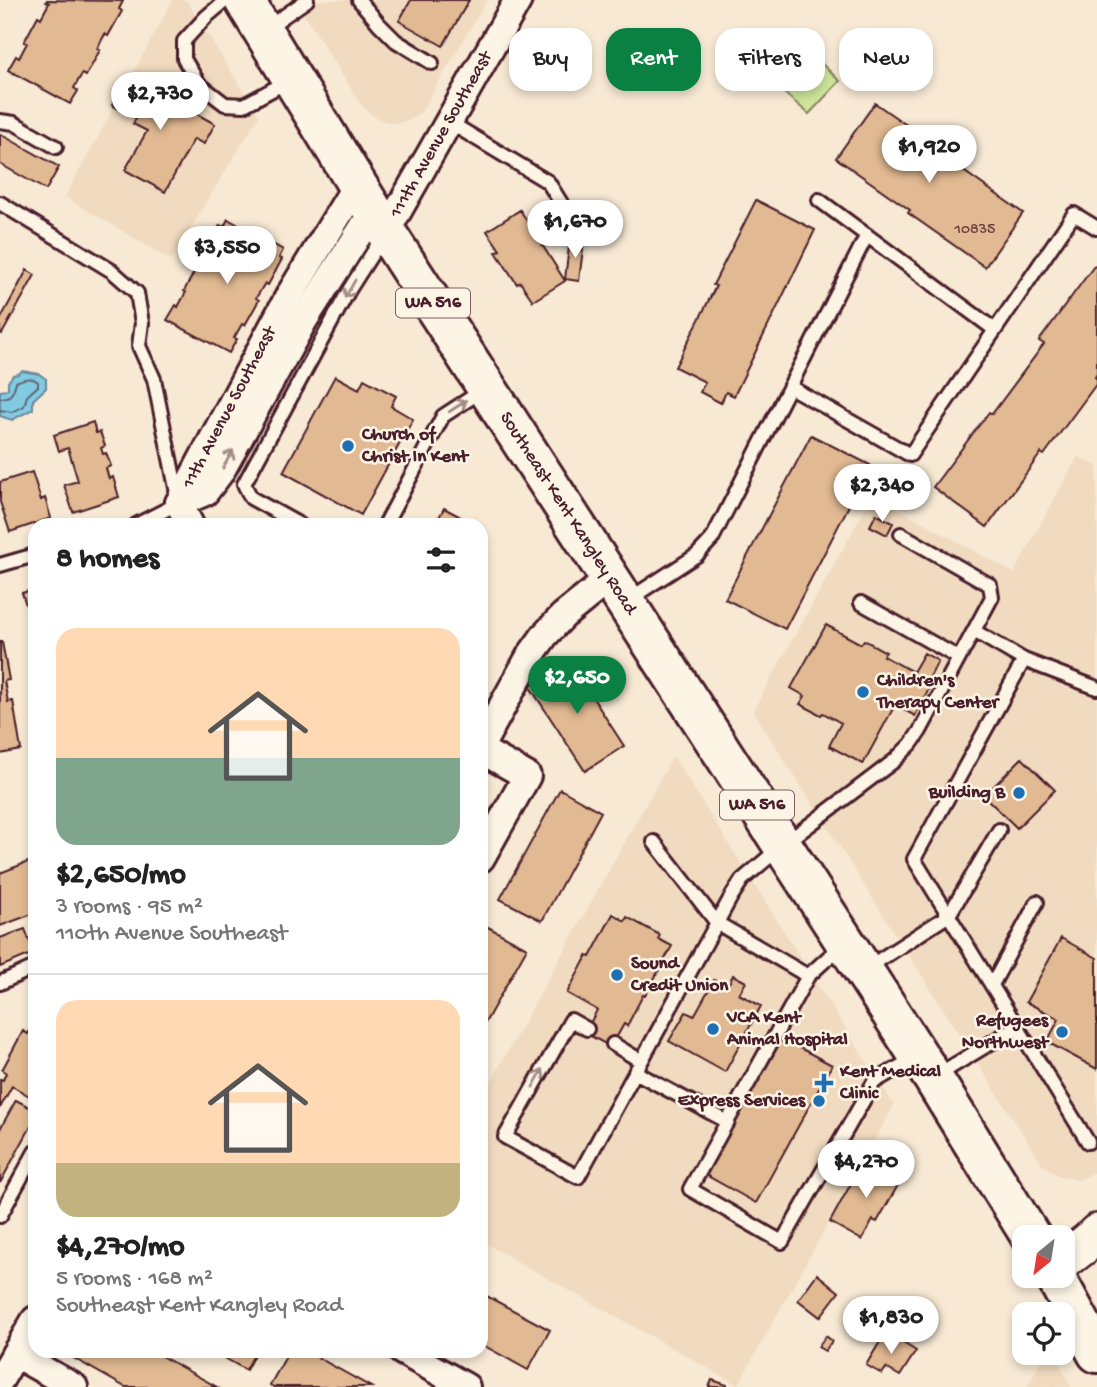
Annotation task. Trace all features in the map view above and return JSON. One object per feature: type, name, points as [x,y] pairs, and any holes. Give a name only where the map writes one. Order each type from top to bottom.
[{"type":"main road","name":"Southeast Kent Kangley Road","points":[[254,15],[372,208],[855,956],[1024,1225]]},
{"type":"main road","points":[[1062,1288],[1097,1353]]},
{"type":"street","name":"111th Avenue Southeast","points":[[372,208],[449,122],[518,0]]},
{"type":"street","name":"11th Avenue Southeast","points":[[184,514],[289,296],[372,208]]},
{"type":"street","points":[[488,732],[530,656],[545,635],[563,616],[618,590]]},
{"type":"street","points":[[488,754],[527,776],[488,846]]},
{"type":"street","points":[[1075,1252],[1097,1233]]},
{"type":"street","points":[[0,1381],[28,1332]]},
{"type":"street","points":[[15,1354],[74,1387]]},
{"type":"street","points":[[414,1358],[466,1387]]},
{"type":"lane","points":[[226,0],[184,41],[184,59],[199,84],[225,104],[244,105],[293,78]]},
{"type":"lane","points":[[254,15],[307,0]]},
{"type":"lane","points":[[359,0],[396,41],[432,63]]},
{"type":"lane","points":[[0,121],[14,123],[56,147]]},
{"type":"lane","points":[[449,122],[548,182],[576,227]]},
{"type":"lane","points":[[819,200],[995,330]]},
{"type":"lane","points":[[0,203],[112,271],[137,293],[142,323],[139,346],[154,379],[184,514],[166,518]]},
{"type":"lane","points":[[287,518],[251,498],[244,484],[349,290],[372,208]]},
{"type":"lane","points":[[790,387],[910,455],[1074,214],[1097,228]]},
{"type":"lane","points":[[618,590],[697,555],[712,539],[867,235]]},
{"type":"lane","points":[[389,518],[443,416],[488,387]]},
{"type":"lane","points":[[587,1029],[571,1020],[505,1137],[578,1177],[742,880],[783,845],[894,761],[911,744],[992,597],[990,585],[901,534]]},
{"type":"lane","points":[[0,565],[28,557]]},
{"type":"lane","points":[[862,603],[959,658]]},
{"type":"lane","points":[[974,631],[1024,660],[1097,688]]},
{"type":"lane","points":[[1024,660],[914,859],[1088,1142]]},
{"type":"lane","points":[[999,830],[949,915],[808,976],[690,1189],[782,1242],[874,1082],[925,1067],[1017,1027]]},
{"type":"lane","points":[[654,842],[717,923],[808,976]]},
{"type":"lane","points":[[992,985],[1037,902]]},
{"type":"lane","points":[[0,983],[28,970]]},
{"type":"lane","points":[[613,1044],[638,1066],[728,1122]]},
{"type":"lane","points":[[0,1216],[28,1165]]},
{"type":"shaded area","points":[[173,0],[186,0],[259,116],[171,260],[65,197]]},
{"type":"shaded area","points":[[295,0],[487,0],[421,112],[410,120],[397,123],[383,121],[360,103]]},
{"type":"shaded area","points":[[1078,456],[1097,466],[1097,1171],[1079,1180],[1059,1176],[1042,1164],[753,711],[873,495],[1014,573]]},
{"type":"shaded area","points":[[673,756],[894,1105],[738,1385],[488,1245],[488,1086]]},
{"type":"shaded area","points":[[1039,1365],[1060,1365],[1071,1387],[1027,1387]]},
{"type":"green space","points":[[825,67],[839,82],[809,114],[782,91],[825,91]]},
{"type":"water","points":[[22,371],[39,374],[46,379],[46,388],[33,400],[33,409],[12,420],[0,416],[0,391],[6,390],[13,375]]},
{"type":"building","points":[[47,0],[123,1],[119,9],[122,11],[108,36],[105,34],[86,76],[82,74],[74,88],[78,91],[70,104],[8,70],[16,56],[19,58],[38,16],[41,18],[49,3]]},
{"type":"building","points":[[411,0],[469,0],[443,46],[399,21]]},
{"type":"building","points":[[128,76],[215,124],[204,144],[194,139],[165,192],[125,170],[147,131],[133,124],[136,118],[112,105]]},
{"type":"building","points":[[875,103],[951,156],[948,160],[1023,213],[985,267],[836,158]]},
{"type":"building","points":[[0,134],[59,167],[46,190],[0,164]]},
{"type":"building","points":[[756,200],[815,230],[734,396],[726,392],[721,403],[700,392],[705,382],[675,367]]},
{"type":"building","points":[[520,210],[565,281],[533,301],[520,282],[517,284],[496,252],[500,250],[487,231]]},
{"type":"building","points":[[228,219],[283,250],[279,258],[282,259],[268,285],[265,283],[256,298],[259,300],[234,338],[237,339],[229,353],[167,320],[176,305],[178,307],[198,265],[201,266],[209,252],[206,251],[220,225],[224,227]]},
{"type":"building","points":[[570,239],[584,240],[579,281],[565,279]]},
{"type":"building","points":[[1094,266],[1097,268],[1097,383],[987,527],[933,487],[1044,344],[1039,341]]},
{"type":"building","points":[[27,270],[35,275],[2,334],[0,320]]},
{"type":"building","name":"Church of Christ In Kent","points":[[335,376],[359,389],[364,379],[396,396],[391,406],[413,419],[361,515],[283,472]]},
{"type":"building","points":[[93,422],[96,433],[100,432],[105,446],[101,448],[103,454],[106,453],[111,466],[106,468],[109,479],[113,477],[119,497],[73,512],[64,485],[78,481],[68,448],[59,451],[54,435]]},
{"type":"building","points":[[811,435],[870,465],[785,629],[725,599]]},
{"type":"building","points":[[32,472],[41,500],[45,498],[51,518],[28,518],[28,526],[10,532],[0,502],[0,482]]},
{"type":"building","points":[[444,508],[462,518],[439,518]]},
{"type":"building","points":[[876,514],[893,523],[887,535],[870,526]]},
{"type":"building","points":[[28,591],[28,611],[22,593]]},
{"type":"building","name":"Children's Therapy Center","points":[[826,625],[861,644],[864,640],[886,652],[883,656],[913,672],[924,653],[938,661],[928,681],[932,683],[915,716],[895,705],[863,764],[829,746],[841,723],[800,704],[805,696],[791,688]]},
{"type":"building","points":[[0,642],[9,680],[4,681],[8,702],[13,701],[21,750],[0,754]]},
{"type":"building","points":[[569,661],[624,746],[585,771],[530,687]]},
{"type":"building","name":"Building B","points":[[1022,758],[1055,790],[1017,828],[984,796]]},
{"type":"building","points":[[560,789],[601,812],[542,921],[500,899]]},
{"type":"building","points":[[28,862],[28,916],[0,926],[0,873]]},
{"type":"building","name":"Sound Credit Union","points":[[613,914],[625,921],[627,917],[660,935],[658,939],[672,946],[627,1026],[624,1024],[611,1047],[585,1033],[597,1010],[567,993]]},
{"type":"building","points":[[488,927],[527,948],[488,1018]]},
{"type":"building","points":[[25,929],[28,955],[0,967],[0,938]]},
{"type":"building","points":[[1061,938],[1097,958],[1097,1069],[1047,1042],[1059,1019],[1026,1002]]},
{"type":"building","name":"VCA Kent Animal Hospital","points":[[733,975],[746,982],[739,994],[761,1006],[725,1072],[669,1041],[686,1012],[694,1016],[714,980],[727,987]]},
{"type":"building","points":[[23,1031],[28,1034],[28,1095],[12,1086],[0,1108],[0,1079],[3,1080],[6,1073],[2,1070]]},
{"type":"building","points":[[781,1038],[832,1065],[756,1203],[706,1175]]},
{"type":"building","points":[[16,1100],[28,1106],[28,1132],[0,1183],[0,1129]]},
{"type":"building","points":[[882,1157],[891,1163],[886,1172],[901,1180],[877,1222],[873,1220],[862,1240],[830,1222],[854,1178],[861,1182],[871,1162],[877,1166]]},
{"type":"building","points":[[817,1274],[839,1292],[820,1317],[798,1300]]},
{"type":"building","points":[[488,1297],[550,1330],[528,1370],[488,1348]]},
{"type":"building","points":[[886,1332],[916,1351],[900,1376],[886,1368],[882,1374],[866,1365]]},
{"type":"building","points":[[826,1336],[832,1341],[825,1351],[818,1347]]},
{"type":"building","points":[[73,1358],[165,1358],[217,1387],[125,1387]]},
{"type":"building","points":[[225,1358],[252,1358],[246,1370]]},
{"type":"building","points":[[285,1358],[319,1358],[371,1387],[273,1387],[270,1385]]},
{"type":"building","points":[[712,1380],[727,1385],[727,1387],[709,1387]]},
{"type":"place","name":"Church of Christ In Kent","points":[[348,446]]},
{"type":"place","name":"Children's Therapy Center","points":[[863,692]]},
{"type":"place","name":"Building B","points":[[1019,793]]},
{"type":"place","name":"Sound Credit Union","points":[[617,975]]},
{"type":"place","name":"VCA Kent Animal Hospital","points":[[713,1029]]},
{"type":"place","name":"Refugees Northwest","points":[[1062,1032]]},
{"type":"place","name":"Kent Medical Clinic","points":[[824,1083]]},
{"type":"place","name":"Express Services","points":[[819,1101]]}]
